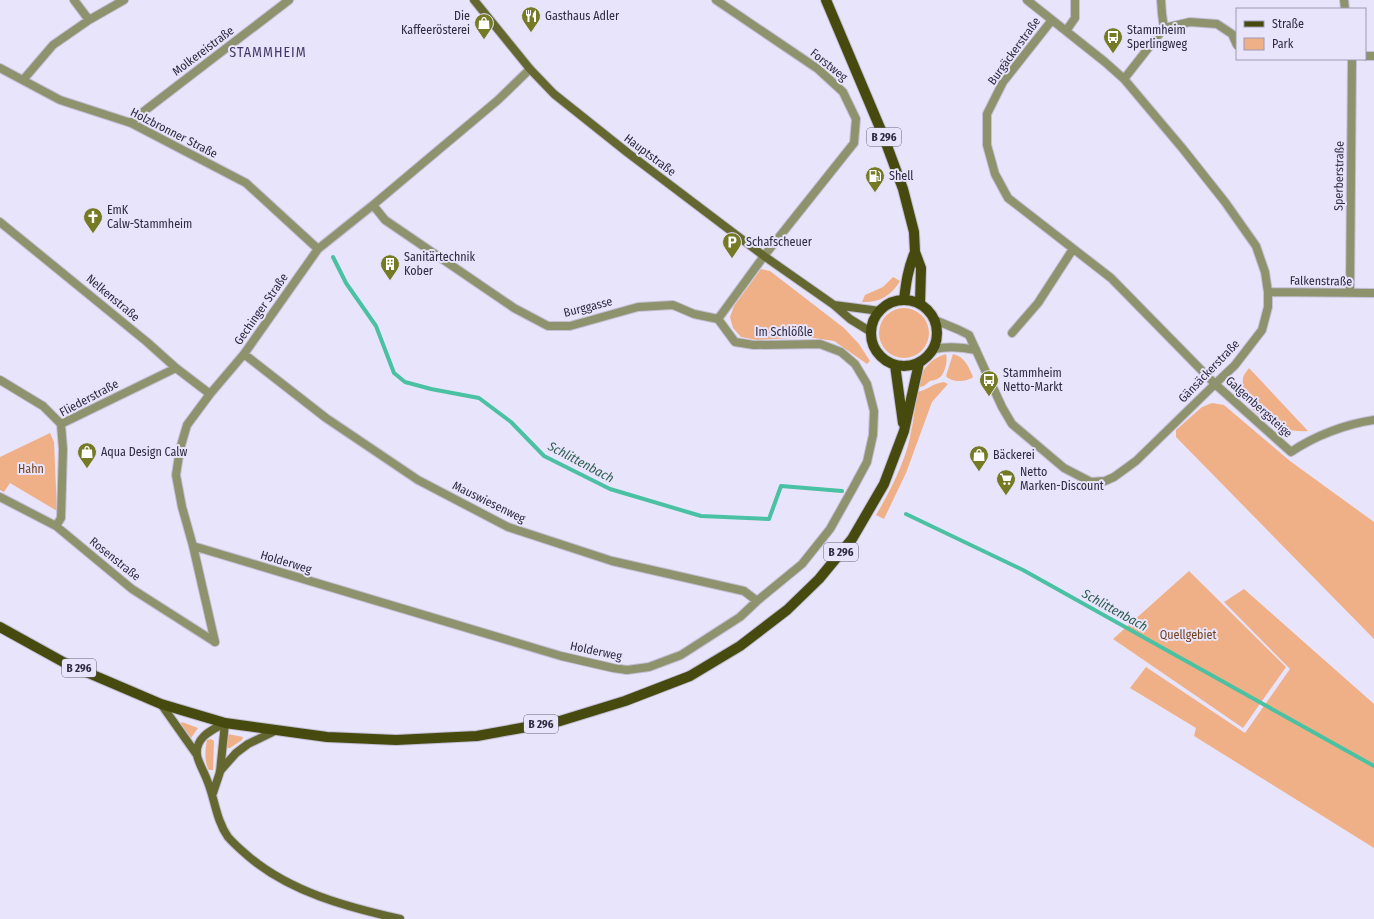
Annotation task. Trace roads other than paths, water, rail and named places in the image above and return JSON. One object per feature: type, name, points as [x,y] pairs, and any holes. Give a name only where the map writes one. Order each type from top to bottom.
[{"type":"main road","name":"B 296","points":[[826,0],[883,135],[903,189],[914,232],[915,252],[920,268],[920,304]]},
{"type":"main road","name":"B 296","points":[[904,300],[906,278],[915,252]]},
{"type":"main road","points":[[895,301],[913,301],[920,304],[929,311],[935,320],[937,339],[934,349],[928,357],[919,363],[911,366],[896,365],[886,360],[878,353],[873,343],[871,332],[875,317],[887,305],[895,301]]},
{"type":"main road","name":"B 296","points":[[0,627],[65,662],[160,704],[225,723],[327,737],[396,740],[477,736],[560,721],[625,701],[690,676],[740,646],[787,610],[819,579],[852,539],[884,484],[904,431],[919,363]]},
{"type":"main road","name":"B 296","points":[[896,365],[904,431]]},
{"type":"street","points":[[74,0],[89,20]]},
{"type":"street","points":[[23,80],[53,45],[89,20],[124,0]]},
{"type":"street","name":"Molkereistraße","points":[[131,123],[143,112],[289,0]]},
{"type":"street","name":"Hauptstraße","points":[[474,0],[530,69],[554,94],[622,148],[764,256],[834,305],[850,319],[871,332]]},
{"type":"street","name":"Forstweg","points":[[716,0],[818,69],[843,92],[856,119],[854,143],[764,256]]},
{"type":"street","name":"Gänsäckerstraße","points":[[935,320],[969,335],[1002,408],[1012,424],[1064,468],[1091,482],[1105,481],[1114,477],[1136,461],[1235,365],[1262,330],[1268,307],[1268,292],[1265,272],[1256,246],[1225,202],[1124,79],[1027,0]]},
{"type":"street","points":[[1066,31],[1075,18],[1075,0]]},
{"type":"street","points":[[1161,0],[1164,28]]},
{"type":"street","name":"Burgäckerstraße","points":[[1052,20],[1003,82],[987,114],[987,145],[995,174],[1008,198],[1111,278],[1214,384]]},
{"type":"street","points":[[1124,79],[1164,28],[1190,22],[1217,24],[1232,34],[1236,43]]},
{"type":"street","name":"Sperberstraße","points":[[1350,293],[1352,60]]},
{"type":"street","name":"Holzbronner Straße","points":[[0,68],[60,100],[131,123],[246,183],[318,249]]},
{"type":"street","name":"Gechinger Straße","points":[[215,642],[193,546],[182,507],[176,475],[180,450],[187,425],[210,394],[244,354],[318,249],[498,100],[530,69]]},
{"type":"street","name":"Burggasse","points":[[373,205],[385,220],[514,308],[548,326],[570,326],[638,306],[673,305],[694,314],[718,319]]},
{"type":"street","name":"Nelkenstraße","points":[[0,222],[136,332],[176,368],[210,394]]},
{"type":"street","points":[[1012,333],[1038,303],[1073,249]]},
{"type":"street","points":[[718,319],[764,256]]},
{"type":"street","name":"Falkenstraße","points":[[1268,292],[1374,293]]},
{"type":"street","name":"Hauptstraße","points":[[834,305],[880,311]]},
{"type":"street","name":"Im Schlößle","points":[[718,319],[735,342],[754,345],[820,344],[841,352],[855,364]]},
{"type":"street","points":[[934,349],[953,347],[976,350]]},
{"type":"street","name":"Mauswiesenweg","points":[[244,354],[326,418],[418,480],[508,527],[612,561],[744,591],[757,601]]},
{"type":"street","name":"Holderweg","points":[[193,546],[561,656],[627,670],[649,667],[681,655],[740,617],[802,564],[830,529],[867,462],[873,435],[874,411],[867,384],[855,364]]},
{"type":"street","name":"Fliederstraße","points":[[56,526],[61,518],[63,449],[62,424],[176,368]]},
{"type":"street","points":[[0,380],[43,406],[62,424]]},
{"type":"street","name":"Galgenbergsteige","points":[[1214,384],[1291,452],[1305,443],[1356,422],[1374,420]]},
{"type":"street","name":"Rosenstraße","points":[[0,498],[56,526],[132,589],[215,642]]},
{"type":"street","points":[[160,704],[197,755],[213,793],[218,817],[228,836],[238,848],[256,863],[290,883],[330,900],[400,919]]},
{"type":"street","points":[[197,755],[200,742],[203,737],[207,733],[225,723]]},
{"type":"street","points":[[213,793],[220,772],[225,723]]},
{"type":"street","points":[[220,772],[236,753],[248,744],[275,731]]},
{"type":"waterway","name":"Schlittenbach","points":[[333,257],[346,283],[376,326],[394,373],[405,382],[431,389],[479,398],[511,422],[544,456],[610,489],[701,516],[769,519],[781,486],[842,491]]},
{"type":"waterway","name":"Schlittenbach","points":[[906,514],[1023,570],[1374,766]]},
{"type":"place","name":"Gasthaus Adler","points":[[531,33]]},
{"type":"place","name":"Die Kaffeerösterei","points":[[484,40]]},
{"type":"place","name":"Stammheim Sperlingweg","points":[[1113,54]]},
{"type":"place","name":"Shell","points":[[875,193]]},
{"type":"place","name":"EmK Calw-Stammheim","points":[[93,234]]},
{"type":"place","name":"Schafscheuer","points":[[732,259]]},
{"type":"place","name":"Sanitärtechnik Kober","points":[[390,281]]},
{"type":"place","name":"Stammheim Netto-Markt","points":[[989,397]]},
{"type":"place","name":"Aqua Design Calw","points":[[87,469]]},
{"type":"place","name":"Bäckerei","points":[[979,472]]},
{"type":"place","name":"Netto Marken-Discount","points":[[1006,496]]},
{"type":"district","name":"STAMMHEIM","points":[[268,52]]},
{"type":"park label","name":"Hahn","points":[[31,469]]},
{"type":"park label","name":"Quellgebiet","points":[[1188,635]]}]
